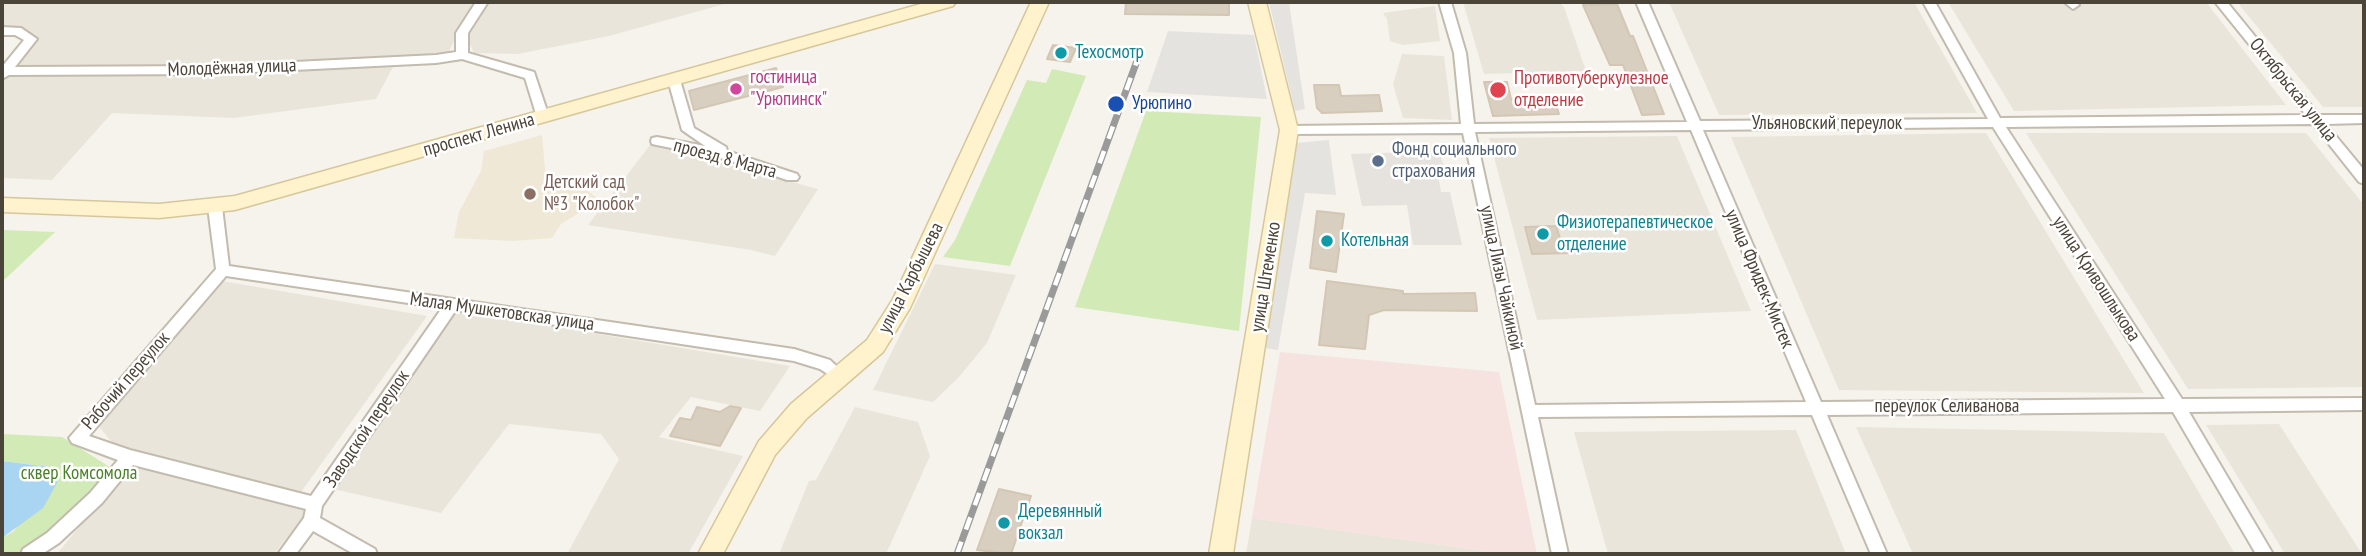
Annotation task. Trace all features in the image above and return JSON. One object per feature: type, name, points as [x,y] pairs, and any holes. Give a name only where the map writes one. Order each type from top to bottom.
[{"type":"main road","name":"проспект Ленина","points":[[2,205],[159,211],[215,207],[947,2]]},
{"type":"main road","name":"улица Карбышева","points":[[710,554],[767,448],[799,411],[875,346],[902,302],[1040,2]]},
{"type":"main road","name":"улица Штеменко","points":[[1221,554],[1289,130],[1257,2]]},
{"type":"street","points":[[482,2],[463,33],[462,55],[530,75],[543,117]]},
{"type":"street","name":"улица Лизы Чайкиной","points":[[1445,2],[1460,53],[1468,128],[1560,554]]},
{"type":"street","name":"улица Фридек-Мистек","points":[[1643,2],[1814,408],[1879,554]]},
{"type":"street","name":"улица Кривошлыкова","points":[[1929,2],[1996,122],[2177,405],[2265,554]]},
{"type":"street","name":"Октябрьская улица","points":[[2221,2],[2364,179]]},
{"type":"street","points":[[2,31],[17,31],[31,39],[3,72]]},
{"type":"street","name":"Молодёжная улица","points":[[3,72],[213,70],[436,60],[462,55]]},
{"type":"street","points":[[674,80],[688,130],[731,156]]},
{"type":"street","name":"Ульяновский переулок","points":[[1289,130],[2364,119]]},
{"type":"street","name":"проезд 8 Марта","points":[[657,141],[731,156],[792,177]]},
{"type":"street","points":[[215,207],[223,271]]},
{"type":"street","name":"Малая Мушкетовская улица","points":[[223,271],[794,355],[825,364],[840,376]]},
{"type":"street","name":"Рабочий переулок","points":[[130,457],[77,438],[223,271]]},
{"type":"street","name":"Заводской переулок","points":[[286,554],[452,305]]},
{"type":"street","name":"переулок Селиванова","points":[[1530,411],[2364,404]]},
{"type":"street","points":[[29,554],[53,538],[96,498],[130,457],[313,512],[369,554]]},
{"type":"shaded area","points":[[2,2],[474,2],[448,53],[220,65],[16,67],[37,37],[22,28],[2,28]]},
{"type":"shaded area","points":[[486,2],[732,2],[609,36],[518,54],[474,53],[467,38]]},
{"type":"shaded area","points":[[1269,2],[1289,2],[1305,109],[1295,111]]},
{"type":"shaded area","points":[[1463,2],[1559,2],[1564,7],[1586,71],[1484,74]]},
{"type":"shaded area","points":[[1669,2],[1914,2],[1977,113],[1719,115]]},
{"type":"shaded area","points":[[1948,2],[2206,2],[2286,105],[2014,111]]},
{"type":"shaded area","points":[[2237,2],[2364,2],[2364,107],[2323,107]]},
{"type":"shaded area","points":[[1435,6],[1440,41],[1403,45],[1390,41],[1387,19],[1383,13]]},
{"type":"shaded area","points":[[1168,31],[1254,35],[1267,99],[1147,92]]},
{"type":"shaded area","points":[[1402,54],[1444,56],[1452,120],[1403,118],[1393,84]]},
{"type":"shaded area","points":[[393,67],[376,99],[234,118],[112,113],[52,180],[2,178],[2,80],[6,76],[193,75]]},
{"type":"shaded area","points":[[1986,133],[2144,393],[1839,390],[1731,137]]},
{"type":"shaded area","points":[[2026,133],[2306,133],[2364,205],[2364,387],[2188,389]]},
{"type":"shaded area","name":"Детский сад №3 \"Колобок\"","points":[[542,135],[546,180],[584,188],[600,200],[561,224],[552,238],[513,241],[454,238],[459,212],[481,171],[484,151]]},
{"type":"shaded area","points":[[1677,136],[1751,311],[1537,320],[1489,138]]},
{"type":"shaded area","points":[[1329,140],[1336,195],[1305,193],[1278,350],[1265,348],[1296,143]]},
{"type":"shaded area","points":[[651,144],[818,189],[775,256],[588,225]]},
{"type":"shaded area","points":[[1439,151],[1445,170],[1437,170],[1441,192],[1450,192],[1462,245],[1413,245],[1407,205],[1362,206],[1351,154]]},
{"type":"shaded area","points":[[935,264],[1016,275],[987,343],[959,377],[933,402],[873,390]]},
{"type":"shaded area","points":[[222,281],[427,316],[299,495],[119,451],[96,423]]},
{"type":"shaded area","points":[[454,310],[790,366],[760,411],[691,397],[659,437],[743,456],[688,554],[567,554],[619,459],[601,434],[509,424],[441,513],[333,489]]},
{"type":"shaded area","points":[[1280,352],[1499,372],[1537,554],[1506,554],[1252,518]]},
{"type":"shaded area","points":[[855,407],[918,422],[930,456],[886,554],[779,554],[809,481],[816,480]]},
{"type":"shaded area","points":[[2279,424],[2362,554],[2285,554],[2206,425]]},
{"type":"shaded area","points":[[1856,427],[2164,433],[2235,554],[1913,554]]},
{"type":"shaded area","points":[[1796,430],[1846,554],[1608,554],[1574,432]]},
{"type":"shaded area","points":[[133,461],[309,510],[274,554],[57,554]]},
{"type":"shaded area","points":[[1252,518],[1506,554],[1246,554]]},
{"type":"green space","points":[[1052,69],[1086,76],[1010,266],[943,257],[955,240],[1027,80],[1046,83]]},
{"type":"green space","points":[[1146,111],[1261,117],[1239,331],[1075,307]]},
{"type":"green space","points":[[2,230],[55,232],[2,282]]},
{"type":"green space","name":"сквер Комсомола","points":[[2,434],[62,437],[113,469],[90,498],[48,536],[21,554],[2,554],[2,538],[14,531],[57,468],[2,461]]},
{"type":"water","points":[[2,461],[57,468],[57,483],[43,508],[2,538]]},
{"type":"building","points":[[1126,2],[1229,2],[1229,15],[1125,14]]},
{"type":"building","points":[[1617,4],[1630,36],[1633,36],[1664,114],[1642,115],[1623,65],[1610,65],[1583,5]]},
{"type":"building","name":"Техосмотр","points":[[1053,45],[1076,48],[1070,62],[1047,59]]},
{"type":"building","name":"гостиница \"Урюпинск\"","points":[[776,68],[783,87],[694,110],[689,91]]},
{"type":"building","name":"Противотуберкулезное отделение","points":[[1484,82],[1507,82],[1511,99],[1554,99],[1559,114],[1493,116]]},
{"type":"building","points":[[1314,85],[1339,85],[1341,96],[1379,95],[1382,111],[1322,113],[1317,108]]},
{"type":"building","name":"Котельная","points":[[1317,211],[1344,214],[1336,272],[1310,268]]},
{"type":"building","name":"Физиотерапевтическое отделение","points":[[1556,226],[1561,241],[1567,241],[1571,253],[1532,254],[1525,227]]},
{"type":"building","points":[[1327,281],[1403,291],[1403,294],[1475,293],[1477,311],[1384,310],[1369,315],[1365,349],[1319,345]]},
{"type":"building","points":[[730,406],[741,408],[720,446],[670,436],[680,418],[691,420],[697,407],[720,412]]},
{"type":"building","name":"Деревянный вокзал","points":[[999,489],[1031,496],[1011,554],[977,550]]},
{"type":"railway","points":[[957,554],[1138,58]]},
{"type":"place","name":"Техосмотр","points":[[1061,53]]},
{"type":"place","name":"гостиница \"Урюпинск\"","points":[[736,89]]},
{"type":"place","name":"Противотуберкулезное отделение","points":[[1498,90]]},
{"type":"place","name":"Урюпино","points":[[1116,104]]},
{"type":"place","name":"Фонд социального страхования","points":[[1378,161]]},
{"type":"place","name":"Детский сад №3 \"Колобок\"","points":[[530,194]]},
{"type":"place","name":"Физиотерапевтическое отделение","points":[[1543,234]]},
{"type":"place","name":"Котельная","points":[[1327,241]]},
{"type":"place","name":"Деревянный вокзал","points":[[1004,523]]}]
